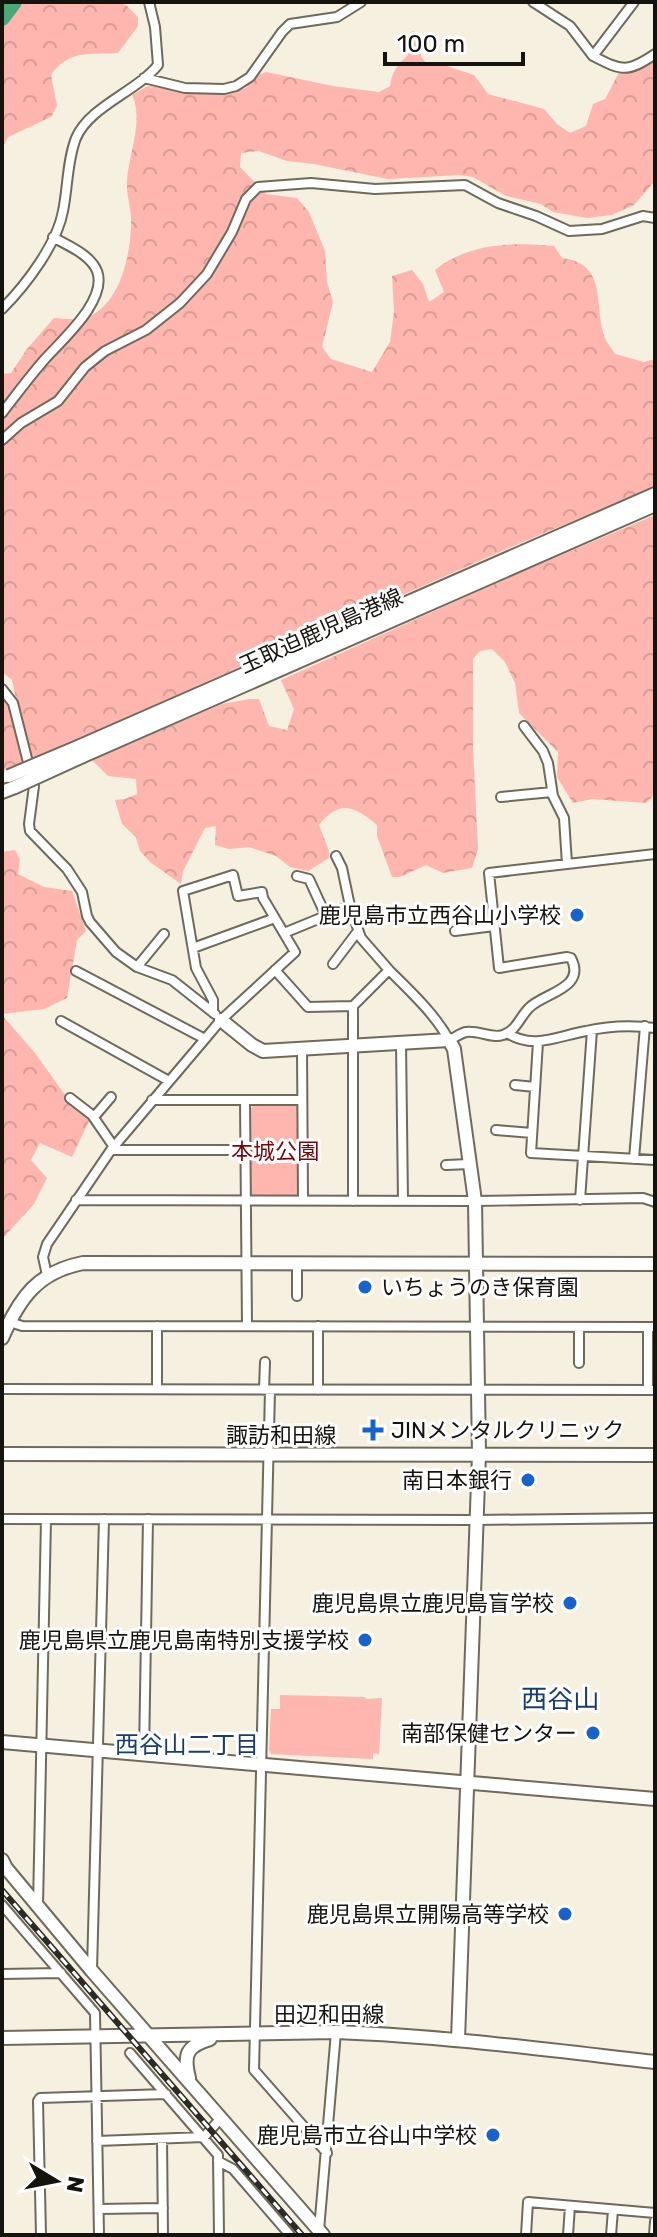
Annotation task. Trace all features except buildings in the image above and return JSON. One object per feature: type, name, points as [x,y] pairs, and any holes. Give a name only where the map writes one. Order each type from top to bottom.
[{"type":"street","points":[[2,309],[17,294],[53,237],[63,211],[76,139],[93,116],[158,65],[155,27],[149,2]]},
{"type":"street","points":[[144,78],[185,88],[224,89],[236,86],[250,77],[290,24],[337,17],[361,2]]},
{"type":"street","points":[[533,2],[570,26],[593,56],[617,68],[640,64],[655,54]]},
{"type":"street","points":[[593,56],[634,2]]},
{"type":"street","points":[[2,440],[13,429],[58,401],[85,367],[105,351],[146,330],[180,303],[207,274],[232,232],[246,199],[258,187],[311,183],[375,189],[465,185],[498,203],[569,231],[602,229],[643,216],[655,218]]},
{"type":"street","points":[[2,413],[80,320],[92,304],[97,290],[99,279],[90,260],[53,237]]},
{"type":"street","name":"玉取迫鹿児島港線","points":[[2,792],[9,780],[384,619],[655,494]]},
{"type":"street","name":"玉取迫鹿児島港線","points":[[508,564],[655,505]]},
{"type":"street","points":[[2,689],[13,703],[34,786],[30,831],[55,855],[77,884],[90,922],[116,952],[137,967],[166,976],[261,1050],[449,1040],[467,1032],[498,1036],[507,1033],[534,1004],[557,993],[570,982],[573,963],[567,957],[499,968],[489,873],[655,854]]},
{"type":"street","points":[[524,726],[548,763],[552,792],[564,818],[567,864]]},
{"type":"street","points":[[501,797],[552,792]]},
{"type":"street","points":[[336,856],[361,938],[445,1031],[454,1049],[475,1201],[479,1454],[458,2040]]},
{"type":"street","points":[[47,1275],[43,1251],[112,1148],[205,1039],[217,1016],[295,952],[262,892],[238,896],[233,875],[183,891],[196,968],[213,1000],[217,1016]]},
{"type":"street","points":[[297,876],[309,879],[326,916]]},
{"type":"street","points":[[284,933],[350,906]]},
{"type":"street","points":[[193,948],[275,918]]},
{"type":"street","points":[[455,931],[494,926]]},
{"type":"street","points":[[333,964],[358,931]]},
{"type":"street","points":[[137,967],[164,934]]},
{"type":"street","points":[[275,970],[308,1007],[353,1006],[389,970]]},
{"type":"street","points":[[76,971],[205,1039]]},
{"type":"street","points":[[353,1006],[353,1201]]},
{"type":"street","points":[[61,1021],[169,1081]]},
{"type":"street","points":[[634,1159],[645,1026]]},
{"type":"street","points":[[507,1033],[523,1041],[538,1042],[592,1030],[655,1028]]},
{"type":"street","points":[[580,1200],[592,1030]]},
{"type":"street","points":[[538,1042],[531,1153],[655,1160]]},
{"type":"street","points":[[401,1043],[403,1201]]},
{"type":"street","points":[[302,1049],[303,1200]]},
{"type":"street","points":[[515,1085],[535,1087]]},
{"type":"street","points":[[94,1117],[111,1097]]},
{"type":"street","points":[[70,1098],[94,1117],[112,1148]]},
{"type":"street","points":[[152,1100],[302,1100]]},
{"type":"street","points":[[245,1100],[247,1326]]},
{"type":"street","points":[[496,1130],[532,1133]]},
{"type":"street","points":[[112,1148],[246,1150]]},
{"type":"street","points":[[446,1165],[470,1164]]},
{"type":"street","points":[[76,1200],[475,1201],[643,1198],[655,1202]]},
{"type":"street","points":[[2,1337],[24,1299],[47,1275],[83,1263],[655,1264]]},
{"type":"street","points":[[297,1264],[297,1296]]},
{"type":"street","points":[[2,1389],[651,1390],[652,1327],[22,1326],[10,1322]]},
{"type":"street","points":[[157,1326],[157,1389]]},
{"type":"street","points":[[318,1326],[318,1390]]},
{"type":"street","points":[[579,1327],[579,1363]]},
{"type":"street","points":[[265,1362],[269,1455],[254,2070],[327,2153]]},
{"type":"street","name":"諏訪和田線","points":[[2,1454],[655,1455]]},
{"type":"street","points":[[2,1519],[655,1518]]},
{"type":"street","points":[[38,1906],[46,1519]]},
{"type":"street","points":[[92,1971],[104,1519]]},
{"type":"street","points":[[144,1754],[148,1519]]},
{"type":"street","points":[[2,1742],[655,1799]]},
{"type":"street","points":[[3,1864],[92,1971],[321,2233]]},
{"type":"street","points":[[2,1905],[95,2013],[99,2235]]},
{"type":"street","points":[[2,1974],[61,1973]]},
{"type":"street","points":[[321,2233],[336,2032]]},
{"type":"street","name":"田辺和田線","points":[[2,2038],[336,2032],[458,2040],[655,2062]]},
{"type":"street","points":[[189,2082],[186,2061],[190,2050],[196,2044],[222,2035]]},
{"type":"street","points":[[130,2053],[218,2155],[219,2235]]},
{"type":"street","points":[[41,2235],[40,2098],[166,2094]]},
{"type":"street","points":[[97,2141],[204,2137],[221,2118]]},
{"type":"street","points":[[162,2139],[163,2235]]},
{"type":"street","points":[[218,2161],[229,2166],[290,2235]]},
{"type":"street","points":[[526,2235],[528,2202],[655,2213]]},
{"type":"street","points":[[568,2235],[570,2206]]},
{"type":"street","points":[[99,2209],[163,2208]]},
{"type":"street","points":[[611,2235],[613,2210]]},
{"type":"street","points":[[654,2235],[655,2221]]},
{"type":"green space","points":[[2,2],[118,2],[138,17],[138,26],[118,53],[80,55],[58,67],[51,75],[57,106],[51,117],[8,137],[2,149]]},
{"type":"green space","points":[[413,31],[418,34],[421,56],[425,62],[474,75],[488,94],[544,109],[570,133],[586,126],[593,104],[605,99],[623,65],[655,56],[655,181],[634,205],[612,215],[587,218],[553,212],[541,204],[506,196],[473,177],[388,179],[287,161],[259,151],[241,153],[240,167],[266,194],[297,198],[309,212],[325,251],[327,282],[333,302],[322,347],[331,359],[372,372],[390,342],[394,311],[392,276],[412,270],[423,284],[429,302],[444,292],[435,270],[462,254],[492,246],[554,246],[562,258],[577,262],[593,278],[605,338],[615,354],[644,362],[655,359],[655,486],[30,760],[12,680],[2,672],[2,374],[11,373],[54,318],[85,318],[98,312],[116,289],[127,260],[131,230],[127,180],[137,115],[132,95],[148,86],[228,93],[246,88],[256,76],[266,72],[379,92],[390,86],[396,69],[408,55],[409,34]]},
{"type":"green space","points":[[655,515],[655,794],[646,803],[592,799],[573,803],[557,777],[558,752],[519,713],[515,683],[505,662],[492,649],[480,651],[473,659],[478,849],[472,868],[443,873],[426,865],[400,877],[392,877],[377,836],[377,825],[361,813],[347,808],[334,811],[319,825],[329,858],[308,871],[290,867],[276,856],[249,847],[229,849],[215,845],[216,826],[205,828],[183,871],[181,884],[150,862],[140,851],[136,837],[122,824],[115,800],[137,794],[136,779],[108,776],[92,760],[222,704],[250,699],[259,699],[269,726],[287,730],[294,709],[281,680]]},
{"type":"green space","points":[[2,697],[9,702],[22,763],[2,771]]},
{"type":"green space","points":[[15,850],[20,859],[18,874],[44,887],[72,891],[86,931],[77,940],[67,998],[44,1009],[2,1014],[2,852]]},
{"type":"green space","points":[[2,1015],[35,1053],[68,1099],[90,1119],[72,1157],[40,1143],[31,1160],[47,1178],[34,1204],[2,1239]]},
{"type":"green space","name":"本城公園","points":[[254,1104],[294,1105],[299,1108],[299,1193],[295,1196],[255,1197],[250,1193],[251,1109]]},
{"type":"green space","points":[[280,1695],[382,1698],[379,1754],[373,1753],[373,1759],[271,1754],[271,1709],[280,1709]]},
{"type":"waterway","points":[[2,18],[14,2]]},
{"type":"railway","points":[[2,1890],[302,2235]]},
{"type":"place","name":"鹿児島市立西谷山小学校","points":[[577,915]]},
{"type":"place","name":"いちょうのき保育園","points":[[365,1287]]},
{"type":"place","name":"JINメンタルクリニック","points":[[373,1430]]},
{"type":"place","name":"南日本銀行","points":[[528,1480]]},
{"type":"place","name":"鹿児島県立鹿児島盲学校","points":[[570,1603]]},
{"type":"place","name":"鹿児島県立鹿児島南特別支援学校","points":[[365,1640]]},
{"type":"place","name":"南部保健センター","points":[[593,1733]]},
{"type":"place","name":"鹿児島県立開陽高等学校","points":[[565,1914]]},
{"type":"place","name":"鹿児島市立谷山中学校","points":[[493,2135]]},
{"type":"district","name":"西谷山","points":[[560,1699]]},
{"type":"district","name":"西谷山二丁目","points":[[187,1745]]}]
